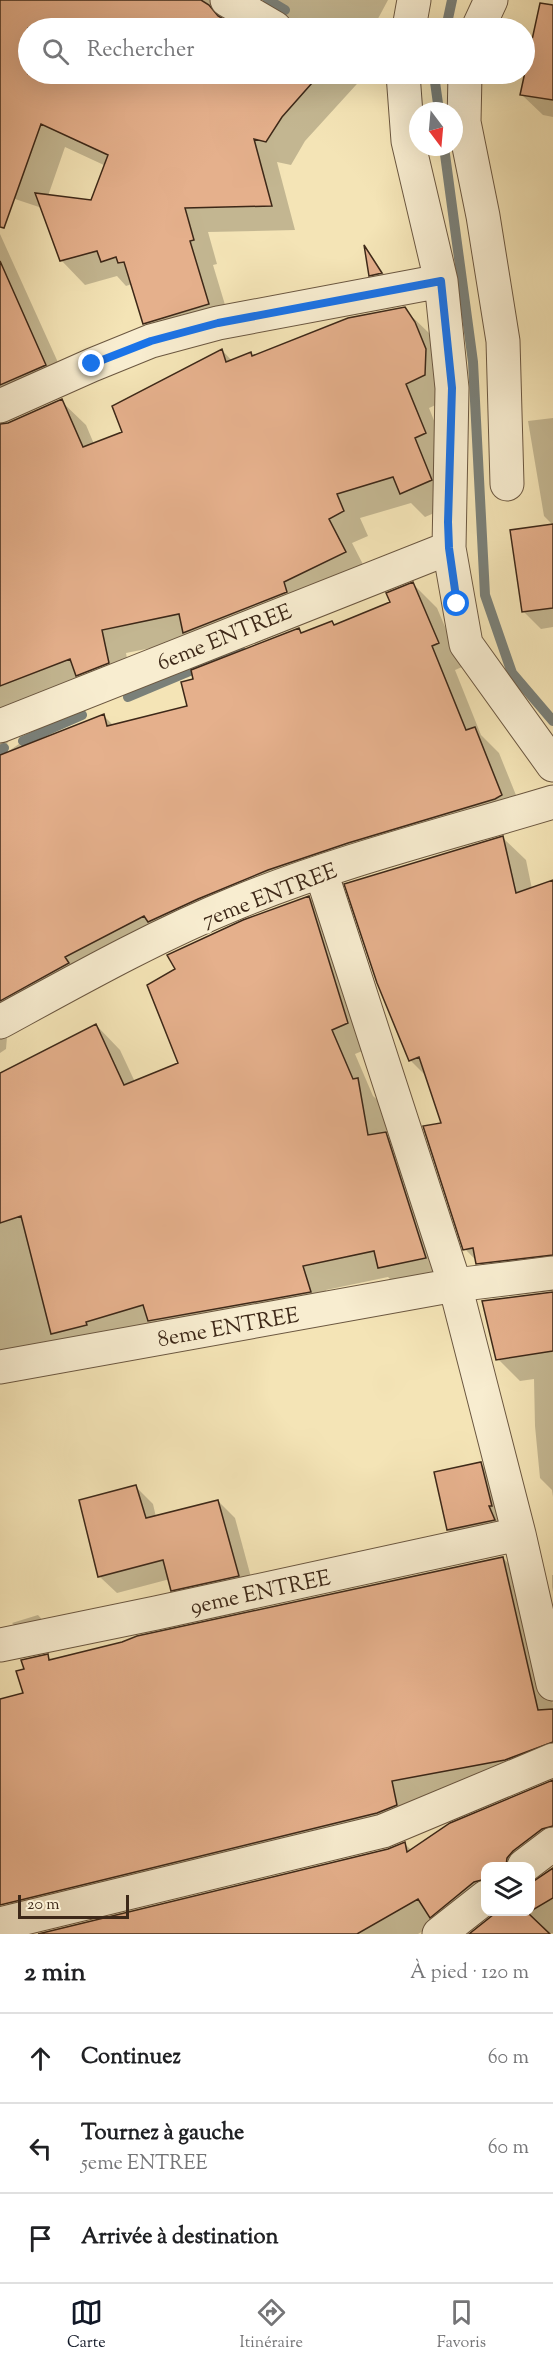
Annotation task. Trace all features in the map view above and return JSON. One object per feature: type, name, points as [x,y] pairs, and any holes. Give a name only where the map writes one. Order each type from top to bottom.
[{"type":"street","points":[[227,0],[258,18]]},
{"type":"street","points":[[411,18],[414,0]]},
{"type":"street","points":[[483,18],[491,0]]},
{"type":"street","points":[[404,84],[408,141],[441,281],[452,388],[449,548],[465,644],[553,765]]},
{"type":"street","points":[[465,84],[464,122],[483,216],[503,341],[507,484]]},
{"type":"street","points":[[0,406],[92,364],[151,341],[218,323],[441,281]]},
{"type":"street","name":"6eme ENTREE","points":[[0,726],[449,548]]},
{"type":"street","name":"7eme ENTREE","points":[[0,1022],[154,940],[237,903],[321,872],[553,802]]},
{"type":"street","points":[[321,872],[455,1285],[519,1534],[553,1684]]},
{"type":"street","name":"8eme ENTREE","points":[[0,1367],[455,1285],[553,1273]]},
{"type":"street","name":"9eme ENTREE","points":[[0,1645],[519,1534]]},
{"type":"street","points":[[0,1924],[383,1831],[553,1760]]},
{"type":"street","points":[[529,1862],[553,1844]]},
{"type":"street","points":[[439,1934],[481,1901]]},
{"type":"building","points":[[0,0],[201,0],[222,18],[18,18],[18,84],[311,84],[282,117],[266,142],[254,139],[272,206],[185,208],[194,240],[190,241],[209,304],[143,324],[124,262],[118,263],[116,257],[101,262],[97,251],[60,261],[35,193],[91,200],[108,155],[41,124],[4,228],[0,227]]},
{"type":"building","points":[[540,3],[553,5],[553,100],[520,95],[522,84],[535,84],[535,26]]},
{"type":"building","points":[[364,245],[382,273],[369,276]]},
{"type":"building","points":[[0,261],[46,365],[0,385]]},
{"type":"building","points":[[405,307],[415,322],[426,349],[425,375],[406,384],[426,433],[415,438],[432,480],[400,494],[393,477],[337,494],[344,511],[329,519],[346,552],[284,582],[287,592],[183,633],[179,614],[102,630],[109,663],[76,676],[70,659],[0,686],[0,424],[8,423],[62,399],[83,447],[122,432],[112,406],[222,349],[226,362],[251,352],[252,356],[348,318]]},
{"type":"building","points":[[553,524],[553,608],[522,612],[510,530]]},
{"type":"building","points":[[413,582],[439,643],[432,646],[466,730],[475,727],[502,795],[268,870],[148,922],[144,916],[65,957],[69,963],[0,1001],[0,755],[104,714],[107,726],[187,706],[181,682],[193,679],[191,670],[299,628],[301,633],[332,621],[334,625],[390,602],[386,593]]},
{"type":"building","points":[[503,836],[516,893],[553,880],[553,1255],[476,1264],[473,1248],[463,1250],[423,1126],[441,1123],[419,1057],[409,1061],[377,983],[344,884]]},
{"type":"building","points":[[309,896],[348,1023],[332,1030],[353,1079],[358,1078],[368,1135],[386,1132],[426,1258],[378,1268],[374,1251],[303,1266],[311,1292],[148,1321],[143,1305],[86,1322],[87,1325],[51,1334],[21,1216],[0,1223],[0,1073],[96,1024],[124,1085],[178,1063],[147,985],[175,969],[167,955],[243,920]]},
{"type":"building","points":[[553,1292],[553,1351],[496,1360],[482,1301]]},
{"type":"building","points":[[481,1462],[492,1506],[489,1506],[495,1520],[447,1530],[434,1472]]},
{"type":"building","points":[[136,1485],[146,1518],[218,1500],[239,1576],[171,1591],[163,1560],[98,1577],[79,1500]]},
{"type":"building","points":[[503,1557],[538,1710],[553,1709],[553,1742],[505,1760],[392,1781],[397,1805],[377,1813],[0,1905],[0,1699],[23,1693],[16,1671],[24,1669],[21,1660],[48,1654],[49,1660],[122,1642],[137,1636]]},
{"type":"building","points":[[553,1780],[553,1826],[542,1829],[513,1851],[506,1862],[481,1862],[481,1880],[474,1882],[430,1918],[418,1899],[357,1934],[38,1934],[388,1849],[405,1842],[407,1852],[450,1823]]},
{"type":"building","points":[[553,1868],[553,1898],[535,1909],[535,1880]]},
{"type":"building","points":[[492,1916],[531,1916],[550,1934],[469,1934]]},
{"type":"waterway","points":[[268,0],[285,10]]},
{"type":"waterway","points":[[448,18],[452,0]]},
{"type":"waterway","points":[[435,84],[438,102]]},
{"type":"waterway","points":[[445,156],[473,362],[485,595],[512,673],[553,721]]},
{"type":"waterway","points":[[128,697],[240,650]]},
{"type":"waterway","points":[[23,741],[82,715]]},
{"type":"waterway","points":[[0,750],[4,748]]},
{"type":"route","points":[[92,364],[151,341],[218,323],[441,281],[452,388],[448,522],[449,548],[457,604]]}]
